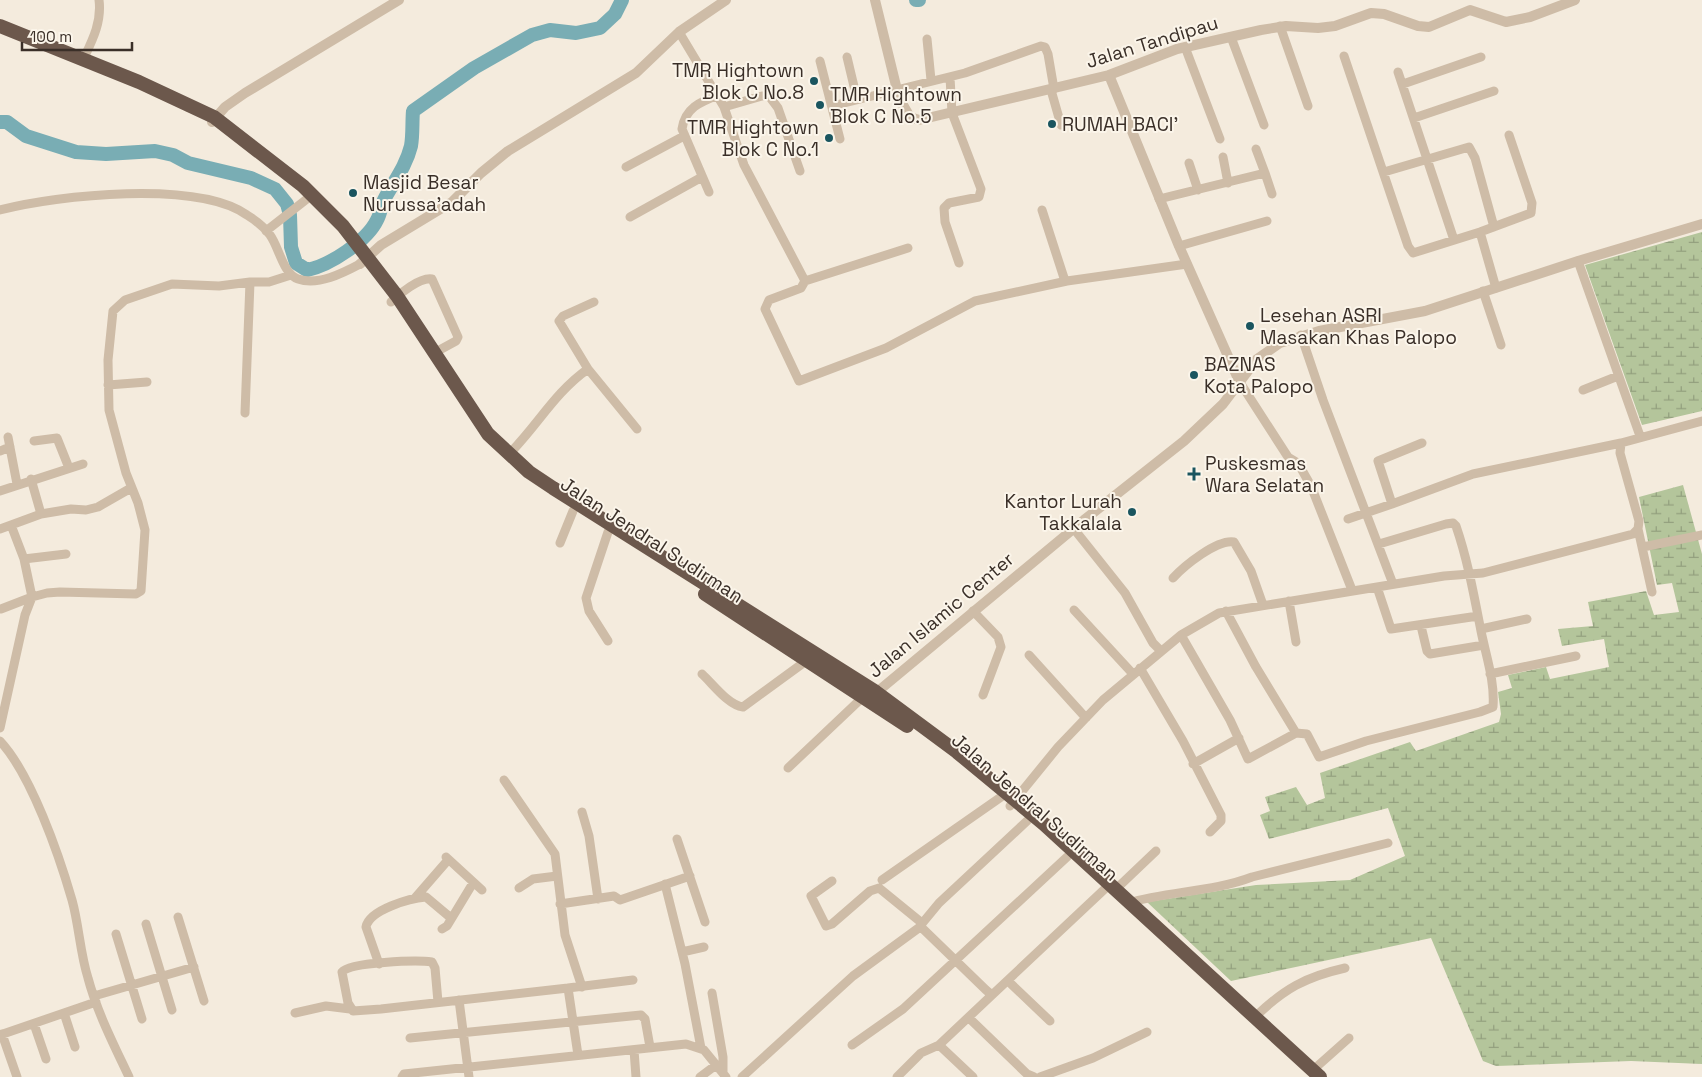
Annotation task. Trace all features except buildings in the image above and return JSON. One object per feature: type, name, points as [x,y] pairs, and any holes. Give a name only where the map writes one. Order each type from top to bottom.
[{"type":"highway","name":"Jalan Jendral Sudirman","points":[[0,30],[139,82],[213,120],[310,197],[348,240],[394,299],[434,353],[488,434],[509,454],[554,488],[869,697],[1009,801],[1314,1075]]},
{"type":"highway","name":"Jalan Jendral Sudirman","points":[[0,30],[213,120]]},
{"type":"highway","name":"Jalan Jendral Sudirman","points":[[394,299],[475,429],[517,472],[573,511],[806,661],[869,697]]},
{"type":"highway","name":"Jalan Jendral Sudirman","points":[[1009,801],[1027,821],[1067,857],[1128,903],[1255,1017],[1314,1075]]},
{"type":"street","points":[[83,60],[100,17],[99,0]]},
{"type":"street","points":[[213,120],[245,93],[399,0]]},
{"type":"street","points":[[0,210],[40,201],[80,197],[137,194],[188,196],[246,214],[266,231],[291,275],[299,280],[328,278],[452,202],[482,172],[508,151],[636,73],[679,32],[726,0]]},
{"type":"street","name":"Jalan Tandipau","points":[[875,0],[896,89],[903,109],[910,117],[919,120],[1109,76],[1186,48],[1280,26],[1327,27],[1371,13],[1384,14],[1408,24],[1428,27],[1470,10],[1506,22],[1530,17],[1575,0]]},
{"type":"street","points":[[1280,26],[1308,106]]},
{"type":"street","points":[[679,32],[718,95],[744,165],[805,281]]},
{"type":"street","points":[[1231,37],[1264,125]]},
{"type":"street","points":[[927,39],[931,80]]},
{"type":"street","points":[[832,106],[931,80],[950,78],[1043,46],[1048,54],[1052,89],[1061,125]]},
{"type":"street","points":[[1186,48],[1220,139]]},
{"type":"street","points":[[1344,56],[1411,251],[1418,253],[1525,216],[1532,211],[1530,197],[1509,135]]},
{"type":"street","points":[[847,57],[857,99]]},
{"type":"street","points":[[1403,84],[1480,57]]},
{"type":"street","points":[[820,61],[840,139]]},
{"type":"street","points":[[1398,72],[1454,240]]},
{"type":"street","points":[[1109,76],[1179,246],[1239,381],[1288,458],[1297,461],[1302,469],[1311,486],[1352,590]]},
{"type":"street","points":[[950,78],[952,113],[981,189],[979,198],[949,203],[944,208],[945,222],[959,263]]},
{"type":"street","points":[[1414,118],[1494,91]]},
{"type":"street","points":[[709,192],[682,129],[688,112],[702,102],[718,95]]},
{"type":"street","points":[[724,107],[762,96],[769,96],[778,108],[800,171]]},
{"type":"street","points":[[626,166],[684,136]]},
{"type":"street","points":[[1384,172],[1466,147],[1470,149],[1475,158],[1494,227]]},
{"type":"street","points":[[1256,149],[1272,194]]},
{"type":"street","points":[[1223,156],[1228,183]]},
{"type":"street","points":[[1189,163],[1198,190]]},
{"type":"street","points":[[1159,199],[1265,173]]},
{"type":"street","points":[[630,217],[702,177]]},
{"type":"street","points":[[266,231],[310,197]]},
{"type":"street","points":[[1042,210],[1065,282]]},
{"type":"street","points":[[1179,246],[1267,221]]},
{"type":"street","name":"Jalan Islamic Center","points":[[869,697],[1184,441],[1223,404],[1257,359],[1270,348],[1301,335],[1425,311],[1578,261],[1702,224]]},
{"type":"street","points":[[1480,232],[1496,288]]},
{"type":"street","points":[[908,248],[805,281],[801,288],[769,300],[765,309],[799,381],[893,345],[970,303],[1065,282],[1187,264]]},
{"type":"street","points":[[1578,261],[1640,436]]},
{"type":"street","points":[[1,609],[47,592],[140,592],[145,530],[138,502],[120,453],[109,410],[108,385],[113,310],[117,305],[172,284],[219,286],[250,282],[269,282],[291,275]]},
{"type":"street","points":[[394,299],[427,279],[432,279],[458,337],[456,341],[434,353]]},
{"type":"street","points":[[244,413],[250,282]]},
{"type":"street","points":[[1483,291],[1501,345]]},
{"type":"street","points":[[594,302],[563,316],[559,321],[588,369],[637,429]]},
{"type":"street","points":[[1301,335],[1323,400],[1393,584]]},
{"type":"street","points":[[509,454],[535,427],[559,393],[572,380],[588,369]]},
{"type":"street","points":[[1584,390],[1618,376]]},
{"type":"street","points":[[108,385],[147,382]]},
{"type":"street","points":[[1348,519],[1367,514],[1474,474],[1621,443],[1640,436],[1702,421]]},
{"type":"street","points":[[8,437],[18,484]]},
{"type":"street","points":[[34,441],[57,438],[69,468]]},
{"type":"street","points":[[1392,504],[1378,461],[1422,443]]},
{"type":"street","points":[[1621,443],[1620,452],[1639,521],[1638,530],[1652,592]]},
{"type":"street","points":[[0,452],[10,447]]},
{"type":"street","points":[[0,491],[31,479],[83,464]]},
{"type":"street","points":[[31,479],[41,514]]},
{"type":"street","points":[[0,529],[41,514],[71,509],[86,510],[98,507],[132,488]]},
{"type":"street","points":[[560,543],[573,511]]},
{"type":"street","points":[[1181,635],[1249,759],[1296,733],[1307,734],[1318,756],[1322,757],[1366,741],[1480,712],[1492,707],[1494,693],[1470,574],[1456,526],[1453,523],[1379,544]]},
{"type":"street","points":[[0,728],[25,615],[32,597],[24,558],[11,525]]},
{"type":"street","points":[[1074,529],[1125,593],[1150,638],[1161,651]]},
{"type":"street","points":[[882,880],[1009,801],[1086,718],[1136,671],[1181,635],[1209,618],[1226,611],[1263,604],[1393,584],[1483,573],[1615,539],[1633,534],[1638,530]]},
{"type":"street","points":[[608,532],[586,598],[589,611],[608,641]]},
{"type":"street","points":[[1643,547],[1702,535]]},
{"type":"street","points":[[1173,578],[1211,549],[1225,543],[1234,542],[1251,572],[1263,604]]},
{"type":"street","points":[[24,558],[66,554]]},
{"type":"street","points":[[1377,587],[1390,628],[1421,626],[1478,616]]},
{"type":"street","points":[[1289,601],[1296,642]]},
{"type":"street","points":[[1074,610],[1136,671],[1194,764],[1222,818],[1222,821],[1210,832]]},
{"type":"street","points":[[973,611],[998,637],[1002,647],[983,695]]},
{"type":"street","points":[[1226,611],[1256,667],[1296,733]]},
{"type":"street","points":[[1481,629],[1528,619]]},
{"type":"street","points":[[1421,626],[1427,652],[1430,654],[1484,646]]},
{"type":"street","points":[[1029,656],[1086,718]]},
{"type":"street","points":[[1490,674],[1576,656]]},
{"type":"street","points":[[702,674],[738,706],[743,707],[806,661]]},
{"type":"street","points":[[788,768],[869,697]]},
{"type":"street","points":[[1194,764],[1239,738]]},
{"type":"street","points":[[0,740],[22,772],[54,849],[72,900],[86,970],[95,999],[129,1077]]},
{"type":"street","points":[[504,780],[555,854],[565,935],[582,987]]},
{"type":"street","points":[[582,812],[589,836],[598,899]]},
{"type":"street","points":[[742,1077],[853,976],[921,925],[995,848],[1027,821]]},
{"type":"street","points":[[678,839],[705,922]]},
{"type":"street","points":[[1128,903],[1148,897],[1232,884],[1252,877],[1388,843]]},
{"type":"street","points":[[902,1076],[921,1053],[939,1045],[1109,889],[1156,851]]},
{"type":"street","points":[[852,1045],[904,1009],[1067,857]]},
{"type":"street","points":[[416,898],[447,858],[482,890]]},
{"type":"street","points":[[519,888],[533,879],[557,876]]},
{"type":"street","points":[[560,904],[614,896],[620,900],[690,876]]},
{"type":"street","points":[[832,881],[811,896],[826,926],[832,924],[870,891],[879,888],[921,925],[992,995]]},
{"type":"street","points":[[442,929],[447,926],[473,883]]},
{"type":"street","points":[[665,884],[682,952],[701,1048],[725,1075]]},
{"type":"street","points":[[379,964],[366,931],[366,924],[377,914],[416,898],[426,897],[451,918]]},
{"type":"street","points":[[178,917],[204,1001]]},
{"type":"street","points":[[146,924],[172,1010]]},
{"type":"street","points":[[116,934],[142,1019]]},
{"type":"street","points":[[682,952],[704,946]]},
{"type":"street","points":[[350,1008],[343,970],[379,964],[432,962],[435,968],[438,1002]]},
{"type":"street","points":[[17,1077],[1,1034],[64,1014],[95,999],[131,986],[194,967]]},
{"type":"street","points":[[1255,1017],[1291,986],[1310,977],[1345,968]]},
{"type":"street","points":[[295,1013],[326,1006],[350,1008],[359,1011],[634,980]]},
{"type":"street","points":[[1008,981],[1050,1021]]},
{"type":"street","points":[[568,988],[578,1055]]},
{"type":"street","points":[[712,993],[725,1075]]},
{"type":"street","points":[[459,1000],[469,1072]]},
{"type":"street","points":[[64,1014],[75,1047]]},
{"type":"street","points":[[410,1038],[641,1014],[645,1019],[650,1047]]},
{"type":"street","points":[[969,1018],[1027,1074],[1034,1077]]},
{"type":"street","points":[[34,1024],[46,1059]]},
{"type":"street","points":[[1040,1077],[1093,1058],[1147,1032]]},
{"type":"street","points":[[1314,1075],[1349,1038]]},
{"type":"street","points":[[405,1075],[469,1072],[578,1055],[650,1047],[686,1044],[701,1048]]},
{"type":"street","points":[[939,1045],[973,1077]]},
{"type":"street","points":[[634,1050],[636,1077]]},
{"type":"street","points":[[700,1077],[716,1065]]},
{"type":"green space","points":[[1702,232],[1702,411],[1642,425],[1585,265]]},
{"type":"green space","points":[[1683,485],[1702,554],[1702,1064],[1631,1061],[1496,1066],[1483,1061],[1431,938],[1231,981],[1147,902],[1256,885],[1350,880],[1405,856],[1388,808],[1269,839],[1260,815],[1270,811],[1265,797],[1296,787],[1307,805],[1325,798],[1320,773],[1410,742],[1416,751],[1499,722],[1501,714],[1498,692],[1512,688],[1508,675],[1546,667],[1550,679],[1609,667],[1604,639],[1562,646],[1558,629],[1593,626],[1588,602],[1646,591],[1654,615],[1679,612],[1672,583],[1657,585],[1639,497]]},
{"type":"waterway","points":[[0,122],[7,122],[26,136],[76,152],[106,154],[155,151],[173,155],[188,163],[251,178],[275,189],[287,204],[290,215],[291,247],[296,263],[307,270],[316,268],[336,258],[356,244],[372,228],[409,153],[412,142],[413,111],[474,68],[532,35],[550,30],[576,33],[600,28],[615,14],[622,0]]},
{"type":"place","name":"TMR Hightown Blok C No.8","points":[[814,81]]},
{"type":"place","name":"TMR Hightown Blok C No.5","points":[[820,105]]},
{"type":"place","name":"RUMAH BACI'","points":[[1052,124]]},
{"type":"place","name":"TMR Hightown Blok C No.1","points":[[829,138]]},
{"type":"place","name":"Masjid Besar Nurussa'adah","points":[[353,193]]},
{"type":"place","name":"Lesehan ASRI Masakan Khas Palopo","points":[[1250,326]]},
{"type":"place","name":"BAZNAS Kota Palopo","points":[[1194,375]]},
{"type":"place","name":"Puskesmas Wara Selatan","points":[[1194,474]]},
{"type":"place","name":"Kantor Lurah Takkalala","points":[[1132,512]]}]
